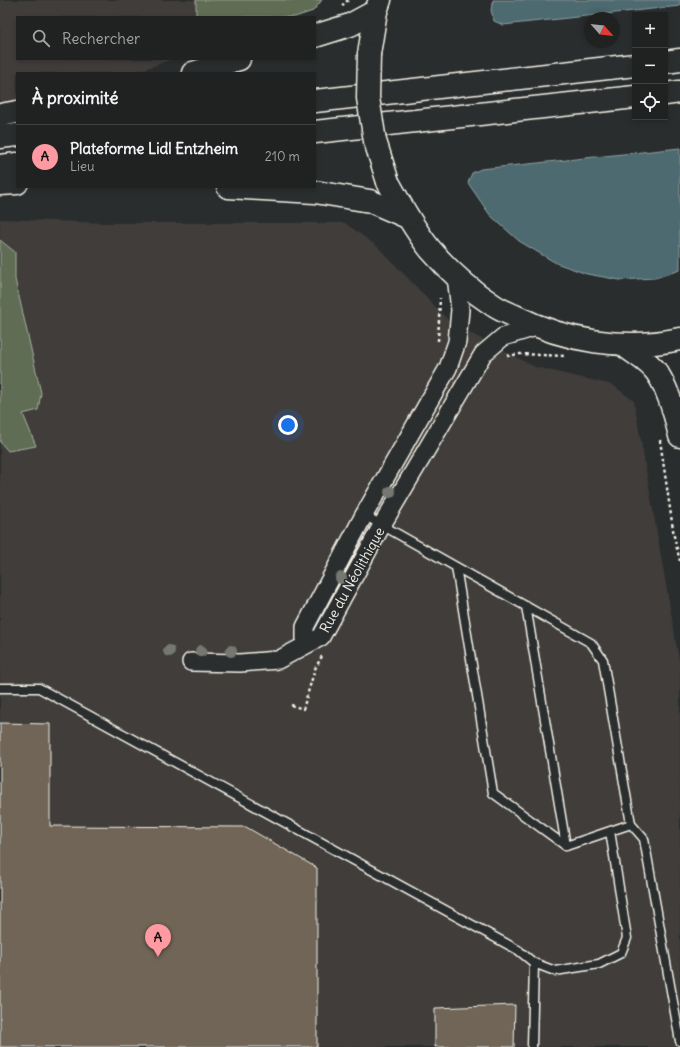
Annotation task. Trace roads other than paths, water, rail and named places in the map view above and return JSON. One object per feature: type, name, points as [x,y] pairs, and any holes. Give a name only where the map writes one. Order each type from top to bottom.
[{"type":"main road","points":[[316,36],[350,25],[378,6]]},
{"type":"main road","points":[[378,6],[369,54],[368,98],[375,141],[388,182],[407,217],[430,249],[456,276],[494,306],[536,327],[578,339],[622,344],[671,341],[680,339]]},
{"type":"main road","points":[[197,72],[236,60]]},
{"type":"main road","points":[[668,62],[680,60]]},
{"type":"main road","points":[[316,101],[632,65]]},
{"type":"main road","points":[[668,94],[680,92]]},
{"type":"main road","points":[[316,132],[632,97]]},
{"type":"main road","points":[[0,115],[16,112]]},
{"type":"main road","points":[[0,137],[16,135]]},
{"type":"main road","points":[[0,166],[16,164]]},
{"type":"main road","points":[[0,184],[16,183]]},
{"type":"main road","points":[[245,188],[315,192],[370,201],[407,217]]},
{"type":"main road","points":[[622,344],[653,368],[664,387],[676,415],[669,436]]},
{"type":"street","name":"Rue du Néolithique","points":[[456,276],[460,310],[457,342],[448,368],[364,515],[305,627],[305,645],[321,637],[382,526],[483,354],[503,337],[536,327]]},
{"type":"street","points":[[191,662],[240,663],[278,660],[305,645]]},
{"type":"lane","points":[[364,515],[591,643],[603,660],[631,824],[644,839],[680,1042]]},
{"type":"lane","points":[[456,567],[493,793],[566,846]]},
{"type":"lane","points":[[526,606],[566,846]]},
{"type":"lane","points":[[0,688],[39,688],[518,950],[534,963],[555,971],[599,964],[621,953],[627,938],[610,831]]},
{"type":"lane","points":[[566,846],[631,824]]},
{"type":"lane","points":[[532,1047],[534,963]]},
{"type":"water","points":[[493,0],[680,0],[680,6],[620,12],[584,12],[584,16],[503,25],[494,21],[491,10]]},
{"type":"water","points":[[680,148],[680,270],[655,278],[620,280],[587,274],[556,263],[519,241],[490,215],[468,183],[472,173],[481,169]]},
{"type":"place","name":"Plateforme Lidl Entzheim","points":[[158,957]]}]
